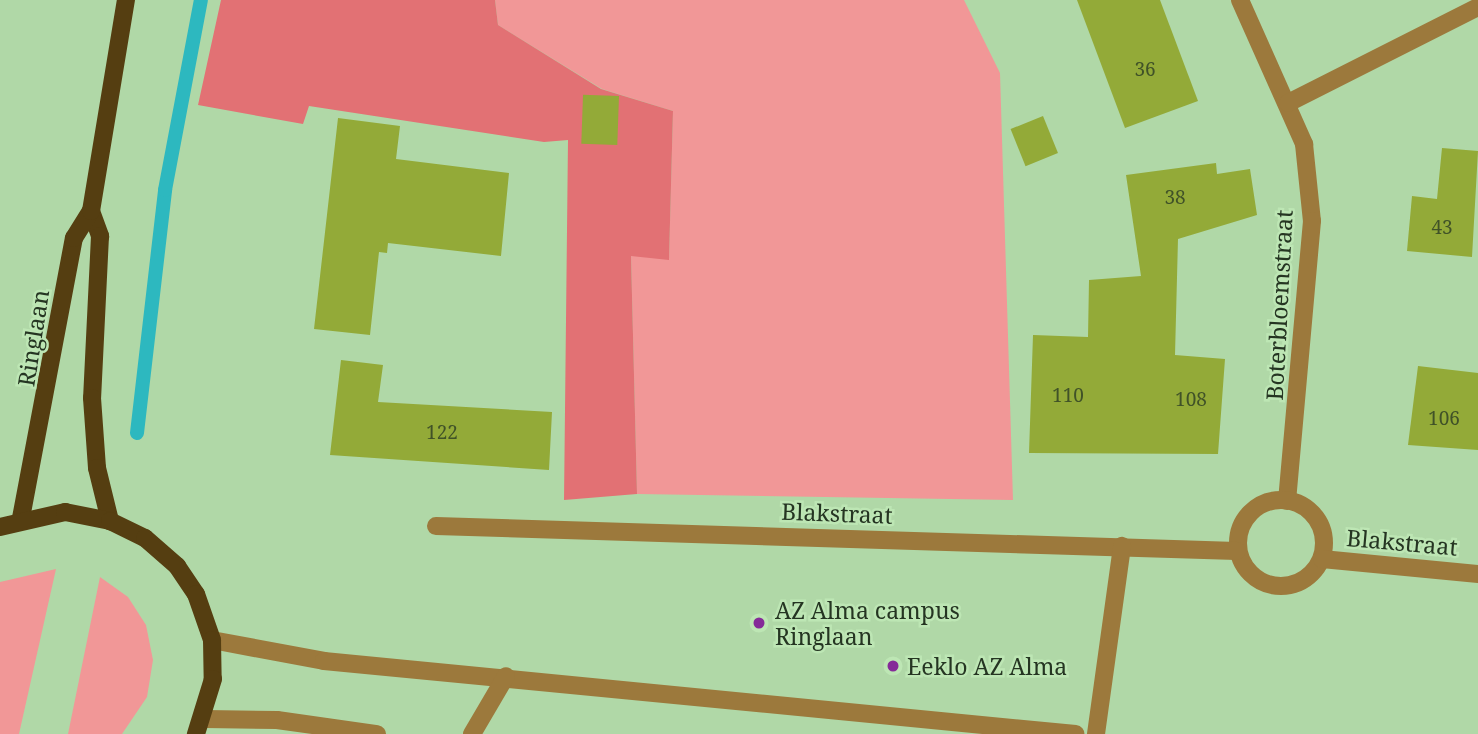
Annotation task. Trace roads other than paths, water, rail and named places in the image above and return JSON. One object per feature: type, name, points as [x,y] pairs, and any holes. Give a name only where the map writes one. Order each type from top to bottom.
[{"type":"main road","name":"Ringlaan","points":[[21,518],[74,238],[91,211],[126,0]]},
{"type":"main road","name":"Ringlaan","points":[[91,211],[100,236],[92,398],[97,468],[110,521]]},
{"type":"main road","points":[[0,527],[21,518],[65,512],[110,521],[145,538],[177,566],[196,594],[212,640],[201,726]]},
{"type":"street","name":"Boterbloemstraat","points":[[1240,0],[1304,144],[1312,221],[1287,501]]},
{"type":"street","points":[[1288,103],[1478,7]]},
{"type":"street","points":[[1287,501],[1317,520],[1322,559],[1306,580],[1276,587],[1252,577],[1237,551],[1249,513],[1287,501]]},
{"type":"street","name":"Blakstraat","points":[[436,526],[1237,551]]},
{"type":"street","points":[[1096,734],[1122,546]]},
{"type":"street","name":"Blakstraat","points":[[1322,559],[1478,574]]},
{"type":"street","points":[[212,640],[324,662],[506,676],[1075,734]]},
{"type":"street","points":[[472,734],[506,676]]},
{"type":"street","points":[[201,726],[277,720],[377,734]]},
{"type":"waterway","points":[[137,433],[165,190],[201,0]]},
{"type":"place","name":"AZ Alma campus Ringlaan","points":[[759,623]]},
{"type":"place","name":"Eeklo AZ Alma","points":[[893,666]]}]
